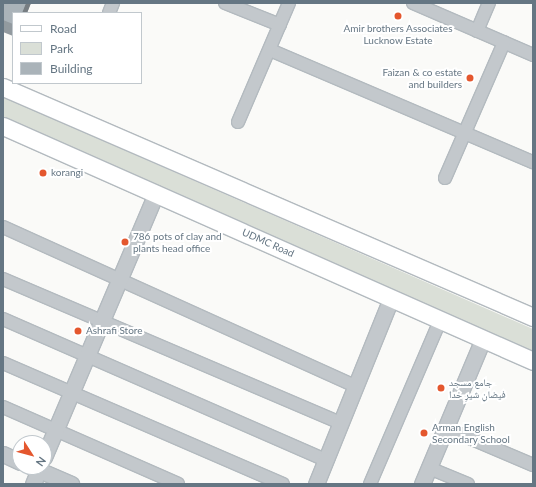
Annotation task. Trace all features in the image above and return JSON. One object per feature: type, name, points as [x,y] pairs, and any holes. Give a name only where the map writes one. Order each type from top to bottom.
[{"type":"main road","points":[[3,87],[533,317]]},
{"type":"main road","name":"UDMC Road","points":[[3,126],[533,361]]},
{"type":"street","points":[[225,3],[280,25]]},
{"type":"street","points":[[238,122],[289,3]]},
{"type":"street","points":[[413,3],[533,55]]},
{"type":"street","points":[[477,31],[489,3]]},
{"type":"street","points":[[445,178],[504,42]]},
{"type":"street","points":[[270,50],[533,162]]},
{"type":"street","points":[[52,437],[156,193]]},
{"type":"street","points":[[3,227],[356,386]]},
{"type":"street","points":[[3,279],[341,423]]},
{"type":"street","points":[[316,484],[391,298]]},
{"type":"street","points":[[3,319],[87,357],[326,460]]},
{"type":"street","points":[[370,484],[440,321]]},
{"type":"street","points":[[422,484],[483,339]]},
{"type":"street","points":[[3,363],[283,484]]},
{"type":"street","points":[[3,407],[178,484]]},
{"type":"street","points":[[446,428],[533,465]]},
{"type":"street","points":[[429,468],[468,484]]},
{"type":"street","points":[[52,473],[70,484]]},
{"type":"green space","points":[[3,97],[533,329],[533,351],[3,119]]},
{"type":"building","points":[[3,3],[26,3],[22,12],[12,12],[12,24],[3,20]]},
{"type":"place","name":"Amir brothers Associates Lucknow Estate","points":[[398,16]]},
{"type":"place","name":"Faizan & co estate and builders","points":[[470,78]]},
{"type":"place","name":"korangi","points":[[43,173]]},
{"type":"place","name":"786 pots of clay and plants head office","points":[[125,242]]},
{"type":"place","name":"Ashrafi Store","points":[[78,331]]},
{"type":"place","name":"جامع مسجد فیضانِ شیرِ خدا","points":[[441,388]]},
{"type":"place","name":"Arman English Secondary School","points":[[424,433]]}]
